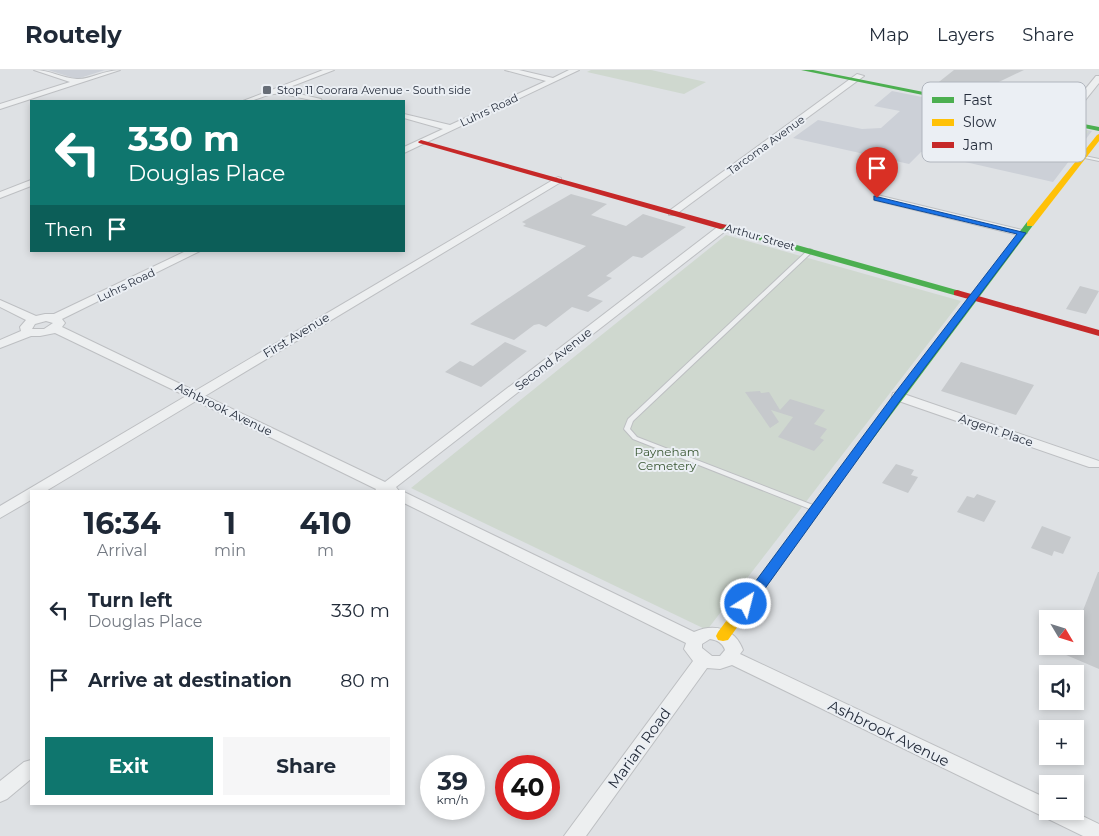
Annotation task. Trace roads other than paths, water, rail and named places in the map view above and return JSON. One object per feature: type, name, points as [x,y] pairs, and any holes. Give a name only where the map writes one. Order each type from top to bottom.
[{"type":"main road","points":[[804,70],[922,90]]},
{"type":"main road","points":[[827,70],[922,92]]},
{"type":"main road","points":[[1086,121],[1099,123]]},
{"type":"main road","points":[[1086,126],[1099,129]]},
{"type":"main road","points":[[1086,151],[1099,136]]},
{"type":"main road","name":"Arthur Street","points":[[422,142],[1099,333]]},
{"type":"main road","points":[[723,636],[898,396],[1077,162]]},
{"type":"street","points":[[38,70],[78,82]]},
{"type":"street","points":[[0,107],[116,70]]},
{"type":"street","points":[[250,100],[330,70]]},
{"type":"street","points":[[509,70],[553,80]]},
{"type":"street","name":"Luhrs Road","points":[[405,150],[575,70]]},
{"type":"street","name":"Tarcoma Avenue","points":[[672,213],[857,78]]},
{"type":"street","points":[[1086,94],[1099,78]]},
{"type":"street","points":[[275,91],[314,100]]},
{"type":"street","points":[[405,116],[451,128]]},
{"type":"street","name":"First Avenue","points":[[38,490],[558,180]]},
{"type":"street","points":[[0,194],[30,183]]},
{"type":"street","points":[[877,198],[1022,233]]},
{"type":"street","name":"Second Avenue","points":[[387,490],[724,227]]},
{"type":"street","name":"Luhrs Road","points":[[56,323],[193,252]]},
{"type":"street","points":[[0,303],[34,320]]},
{"type":"street","points":[[0,344],[30,332],[45,332],[56,323],[45,317],[34,320],[26,327],[30,332]]},
{"type":"street","name":"Ashbrook Avenue","points":[[56,323],[387,490]]},
{"type":"street","name":"Argent Place","points":[[898,396],[1094,464]]},
{"type":"street","points":[[0,513],[30,495]]},
{"type":"street","points":[[405,497],[695,640]]},
{"type":"street","points":[[710,633],[723,636],[732,644],[734,650],[731,657],[721,663],[712,664],[703,660],[693,649],[695,640],[701,635],[710,633]]},
{"type":"street","name":"Ashbrook Avenue","points":[[731,657],[1039,805]]},
{"type":"street","name":"Marian Road","points":[[574,836],[703,660]]},
{"type":"street","points":[[0,793],[30,769]]},
{"type":"street","points":[[1070,820],[1099,834]]},
{"type":"lane","points":[[1086,157],[1099,160]]},
{"type":"lane","points":[[810,252],[630,420],[627,429],[635,438],[815,510]]},
{"type":"place","name":"Stop 11 Coorara Avenue - South side","points":[[267,90]]},
{"type":"park label","name":"Payneham Cemetery","points":[[667,458]]}]
